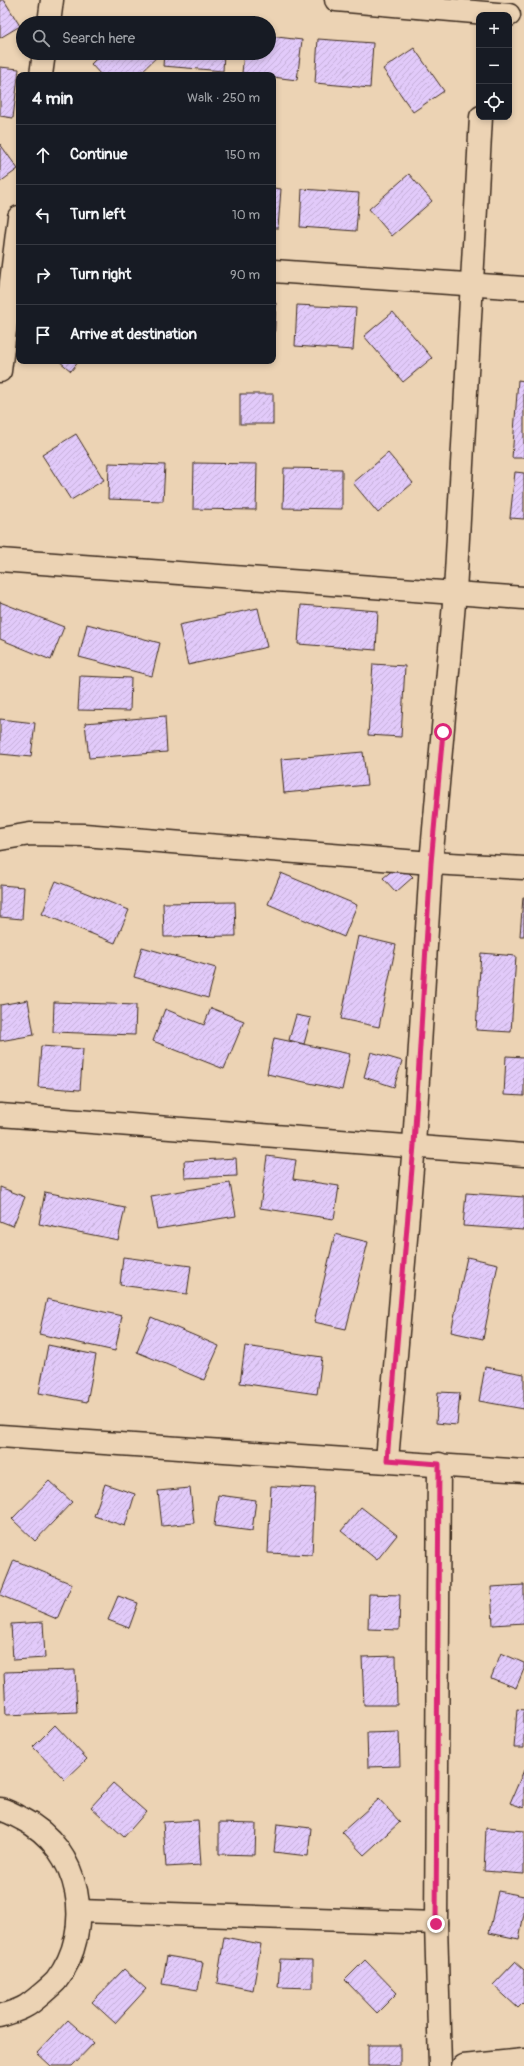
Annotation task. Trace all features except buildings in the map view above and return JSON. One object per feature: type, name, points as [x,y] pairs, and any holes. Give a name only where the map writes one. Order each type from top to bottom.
[{"type":"street","points":[[50,16],[52,0]]},
{"type":"street","points":[[336,0],[497,12]]},
{"type":"street","points":[[512,14],[524,16]]},
{"type":"street","points":[[41,72],[43,60]]},
{"type":"street","points":[[387,1460],[414,1145],[431,863],[455,592],[481,120]]},
{"type":"street","points":[[0,371],[11,253],[16,230]]},
{"type":"street","points":[[276,271],[524,288]]},
{"type":"street","points":[[0,560],[524,598]]},
{"type":"street","points":[[0,839],[30,834],[84,835],[431,863],[524,868]]},
{"type":"street","points":[[0,1115],[414,1145],[524,1155]]},
{"type":"street","points":[[0,1436],[387,1460],[524,1471]]},
{"type":"street","points":[[439,1464],[436,1924],[440,2066]]},
{"type":"street","points":[[0,1809],[6,1810],[35,1825],[58,1847],[73,1875],[79,1911],[75,1946],[56,1981],[26,2006],[0,2016]]},
{"type":"street","points":[[79,1911],[436,1924]]},
{"type":"street","points":[[463,2066],[524,2060]]},
{"type":"route","points":[[436,1924],[439,1464],[387,1460],[414,1145],[431,863],[443,732]]}]
